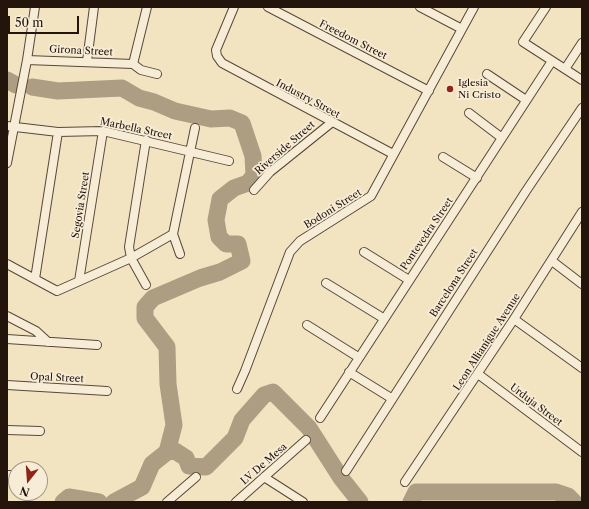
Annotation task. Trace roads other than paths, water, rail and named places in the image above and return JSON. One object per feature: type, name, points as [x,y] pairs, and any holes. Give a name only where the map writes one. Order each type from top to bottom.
[{"type":"street","points":[[7,163],[10,126],[28,60],[34,7]]},
{"type":"street","points":[[87,61],[94,7]]},
{"type":"street","points":[[133,64],[147,7]]},
{"type":"street","name":"Industry Street","points":[[234,7],[216,50],[217,56],[222,63],[331,123],[393,154]]},
{"type":"street","name":"Freedom Street","points":[[268,7],[429,90]]},
{"type":"street","points":[[420,7],[462,29]]},
{"type":"street","name":"Bodoni Street","points":[[237,389],[290,252],[300,241],[371,196],[474,7]]},
{"type":"street","points":[[546,7],[523,42],[582,80]]},
{"type":"street","points":[[565,69],[582,43]]},
{"type":"street","name":"Girona Street","points":[[28,60],[87,61],[133,64],[141,70],[157,74]]},
{"type":"street","name":"Pontevedra Street","points":[[320,418],[383,318],[477,178],[552,60]]},
{"type":"street","points":[[487,74],[526,100]]},
{"type":"street","name":"Barcelona Street","points":[[346,471],[391,398],[578,111],[582,108]]},
{"type":"street","points":[[469,113],[502,138]]},
{"type":"street","name":"Riverside Street","points":[[254,190],[270,172],[331,123]]},
{"type":"street","name":"Marbella Street","points":[[10,126],[58,132],[103,131],[146,140],[229,161]]},
{"type":"street","points":[[180,254],[173,234],[195,128]]},
{"type":"street","name":"Segovia Street","points":[[78,281],[103,131]]},
{"type":"street","points":[[35,279],[58,132]]},
{"type":"street","points":[[146,140],[129,247],[131,258],[146,285]]},
{"type":"street","points":[[443,157],[477,178]]},
{"type":"street","name":"Leon Allianigue Avenue","points":[[405,482],[478,374],[552,261],[582,212]]},
{"type":"street","points":[[7,264],[57,291],[131,258],[173,234]]},
{"type":"street","points":[[364,252],[409,280]]},
{"type":"street","points":[[552,261],[582,284]]},
{"type":"street","points":[[326,282],[383,318]]},
{"type":"street","points":[[7,316],[36,331],[48,342]]},
{"type":"street","points":[[514,319],[582,368]]},
{"type":"street","points":[[307,325],[358,357]]},
{"type":"street","points":[[7,339],[97,345]]},
{"type":"street","points":[[349,372],[391,398]]},
{"type":"street","name":"Urduja Street","points":[[478,374],[582,452]]},
{"type":"street","name":"Opal Street","points":[[7,385],[107,391]]},
{"type":"street","points":[[7,430],[40,431]]},
{"type":"street","name":"LV De Mesa","points":[[236,502],[306,440]]},
{"type":"street","points":[[167,502],[196,477]]},
{"type":"street","points":[[264,477],[303,502]]},
{"type":"waterway","points":[[7,80],[16,85]]},
{"type":"waterway","points":[[32,87],[58,91],[122,88],[139,98],[154,102],[175,111],[211,119],[230,118],[242,123],[253,156],[254,175],[248,183],[234,188],[220,199],[216,220],[219,237],[226,244],[238,244],[242,261],[220,272],[200,278],[153,298],[145,307],[145,318],[167,347],[168,384],[174,425],[167,452]]},
{"type":"waterway","points":[[114,502],[142,487],[152,464],[167,452],[175,451],[186,458],[189,466],[206,467],[235,438],[242,420],[264,395],[273,392],[309,428],[341,478],[360,502]]},
{"type":"waterway","points":[[411,502],[416,492],[556,492],[568,496],[574,502]]},
{"type":"waterway","points":[[63,502],[69,497],[99,502]]},
{"type":"place","name":"Iglesia Ni Cristo","points":[[450,89]]}]
